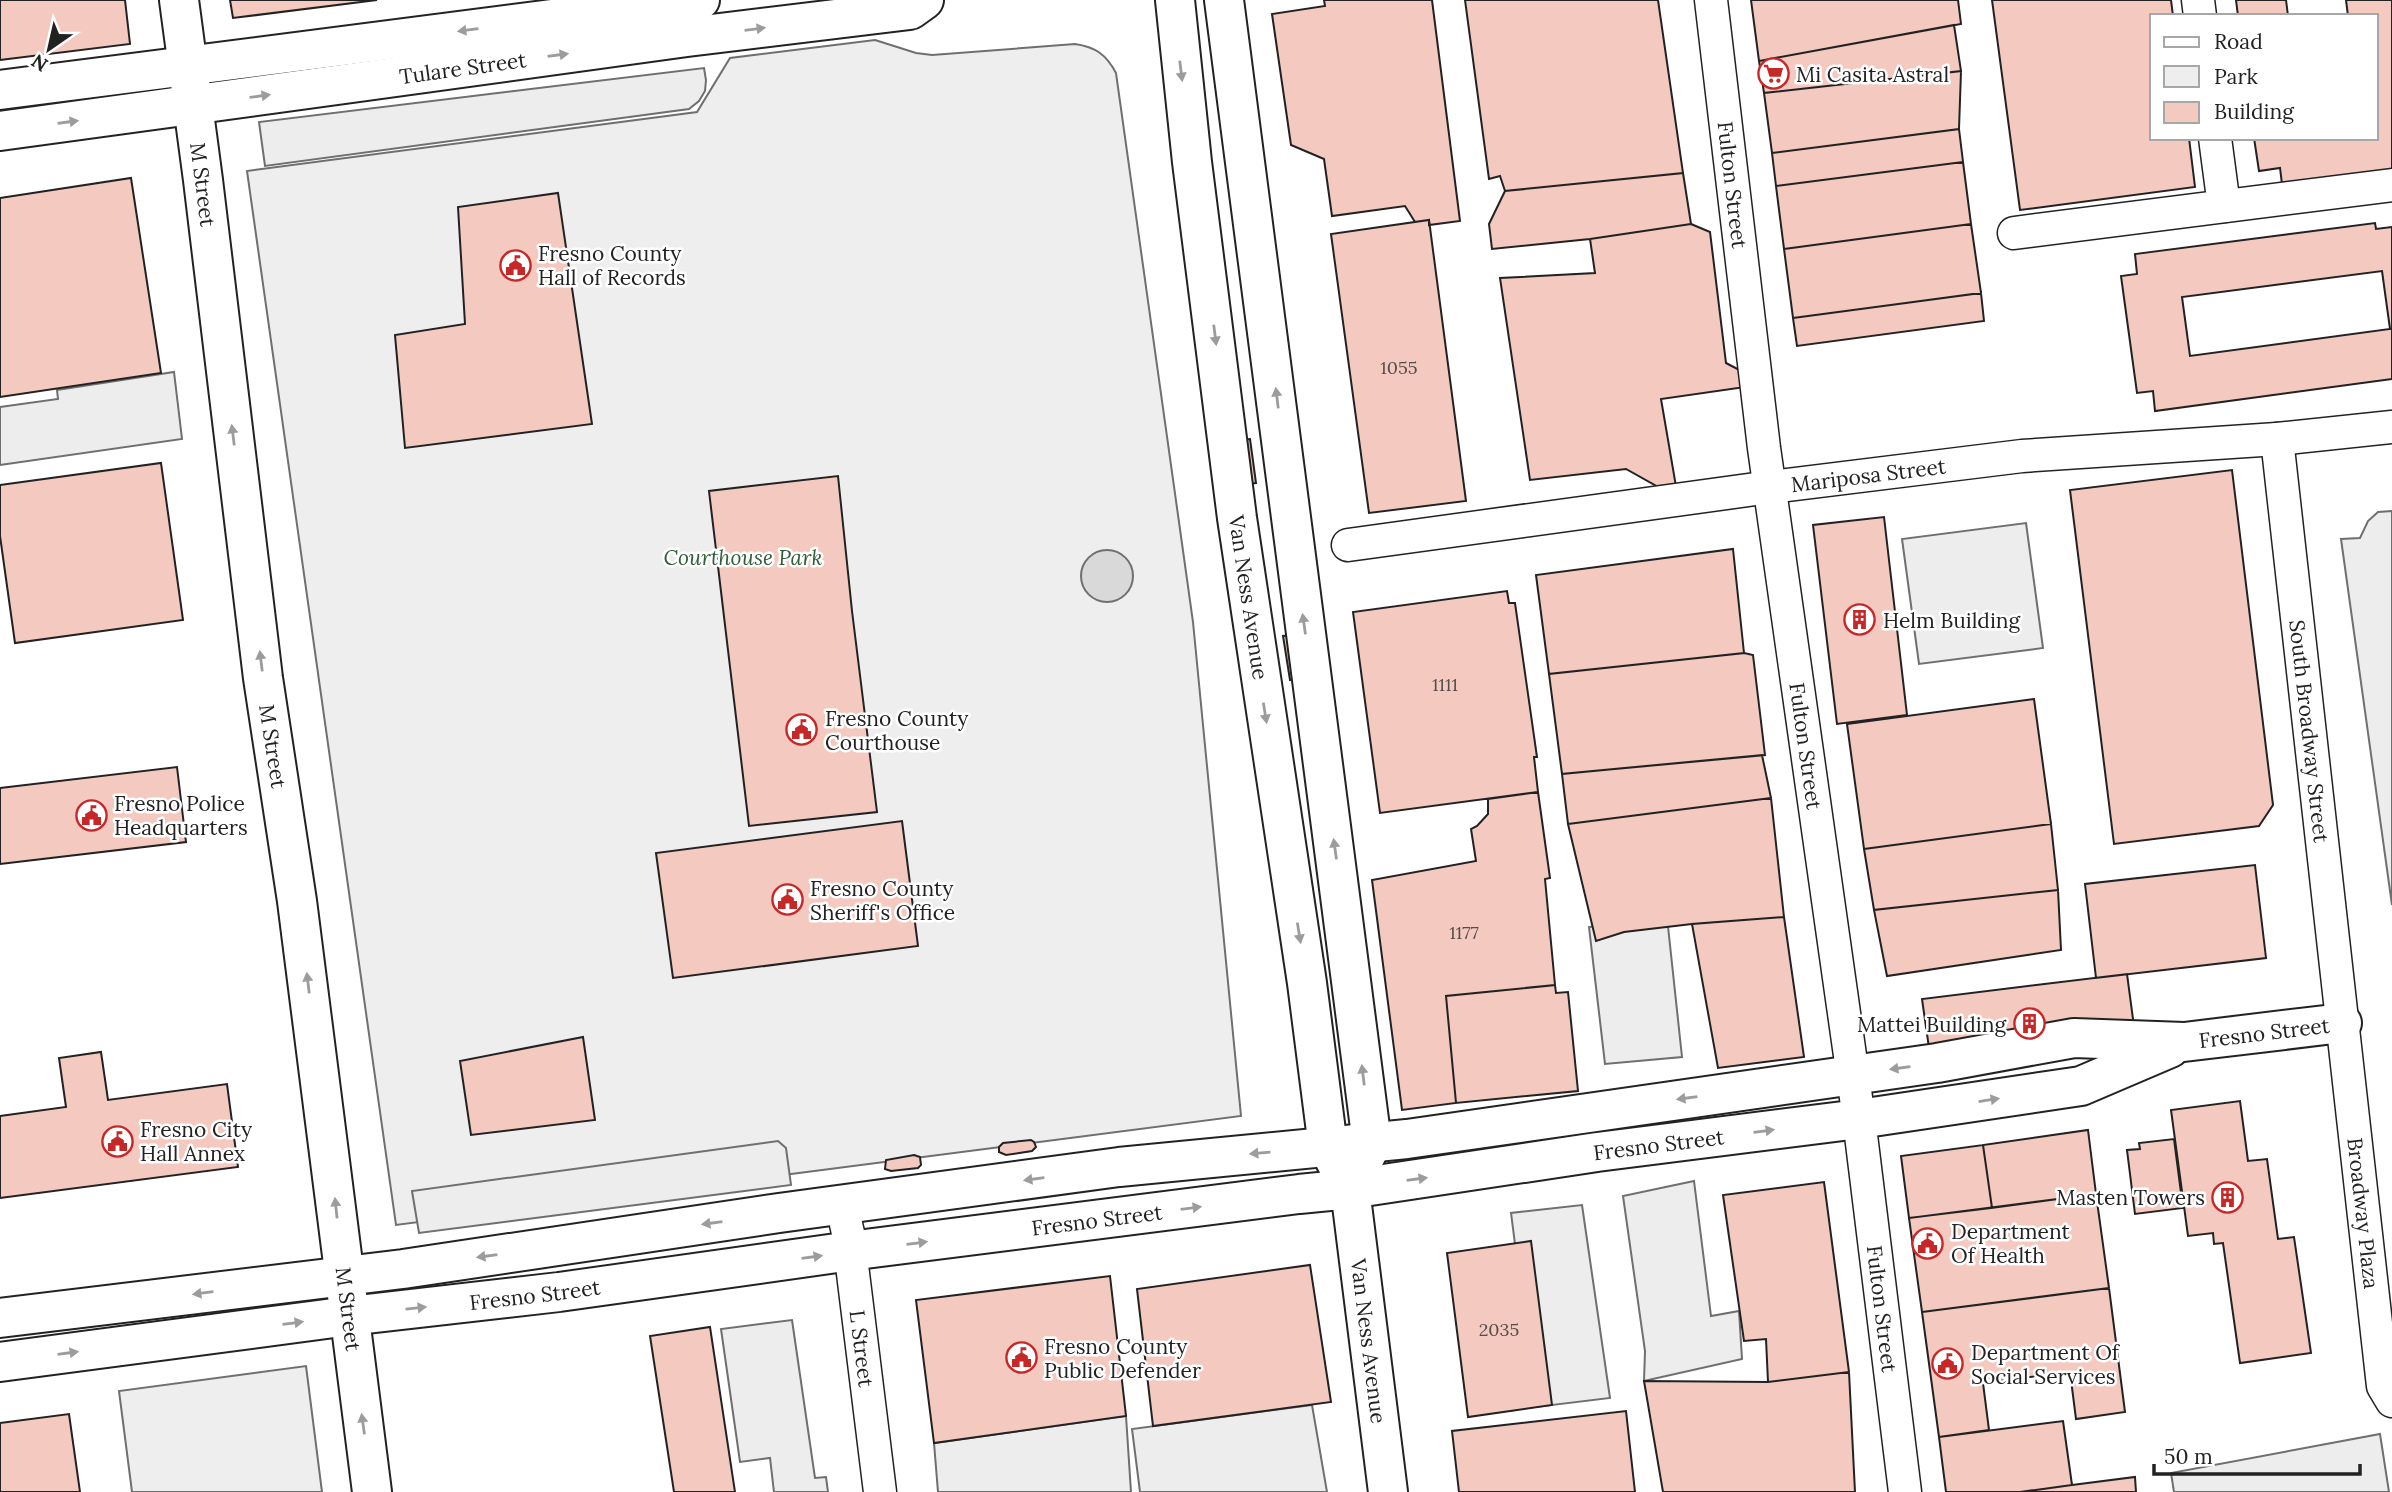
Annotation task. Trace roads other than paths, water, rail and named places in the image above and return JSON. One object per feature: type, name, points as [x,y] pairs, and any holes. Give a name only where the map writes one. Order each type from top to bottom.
[{"type":"main road","name":"M Street","points":[[179,0],[263,678],[297,901],[372,1492]]},
{"type":"main road","name":"Tulare Street","points":[[0,90],[187,66],[687,10],[910,10],[924,0]]},
{"type":"main road","name":"Van Ness Avenue","points":[[1175,0],[1192,162],[1251,621],[1305,971],[1328,1147],[1350,1189],[1388,1492]]},
{"type":"main road","points":[[1224,0],[1372,1143],[1350,1189]]},
{"type":"main road","name":"Tulare Street","points":[[0,131],[193,105],[687,10]]},
{"type":"main road","points":[[1192,162],[1232,260],[1238,316],[1244,327],[1256,337],[1270,343]]},
{"type":"main road","name":"Fresno Street","points":[[0,1318],[344,1276],[1119,1167],[1372,1143],[1852,1076],[2074,1038],[2185,1042],[2342,1023]]},
{"type":"main road","name":"Fresno Street","points":[[0,1362],[1350,1189],[1597,1152],[1859,1119],[2081,1086],[2185,1042]]},
{"type":"main road","points":[[559,1292],[609,1268],[762,1243],[771,1237],[779,1213]]},
{"type":"street","name":"Fulton Street","points":[[1710,0],[1770,487],[1859,1119],[1905,1492]]},
{"type":"street","points":[[2216,140],[2224,206]]},
{"type":"street","points":[[2014,233],[2392,186]]},
{"type":"street","name":"Mariposa Street","points":[[1348,545],[1770,487],[2022,456],[2277,439],[2392,427]]},
{"type":"street","name":"South Broadway Street","points":[[2277,439],[2342,1023]]},
{"type":"street","name":"Broadway Plaza","points":[[2342,1023],[2389,1390]]},
{"type":"street","name":"L Street","points":[[842,1206],[880,1492]]},
{"type":"place","name":"Mi Casita Astral","points":[[1773,74]]},
{"type":"place","name":"Fresno County Hall of Records","points":[[515,265]]},
{"type":"place","name":"Helm Building","points":[[1860,620]]},
{"type":"place","name":"Fresno County Courthouse","points":[[802,730]]},
{"type":"place","name":"Fresno Police Headquarters","points":[[91,815]]},
{"type":"place","name":"Fresno County Sheriff's Office","points":[[787,900]]},
{"type":"place","name":"Mattei Building","points":[[2029,1024]]},
{"type":"place","name":"Fresno City Hall Annex","points":[[117,1141]]},
{"type":"place","name":"Masten Towers","points":[[2228,1197]]},
{"type":"place","name":"Department Of Health","points":[[1928,1243]]},
{"type":"place","name":"Fresno County Public Defender","points":[[1021,1358]]},
{"type":"place","name":"Department Of Social Services","points":[[1948,1364]]},
{"type":"park label","name":"Courthouse Park","points":[[743,557]]}]
